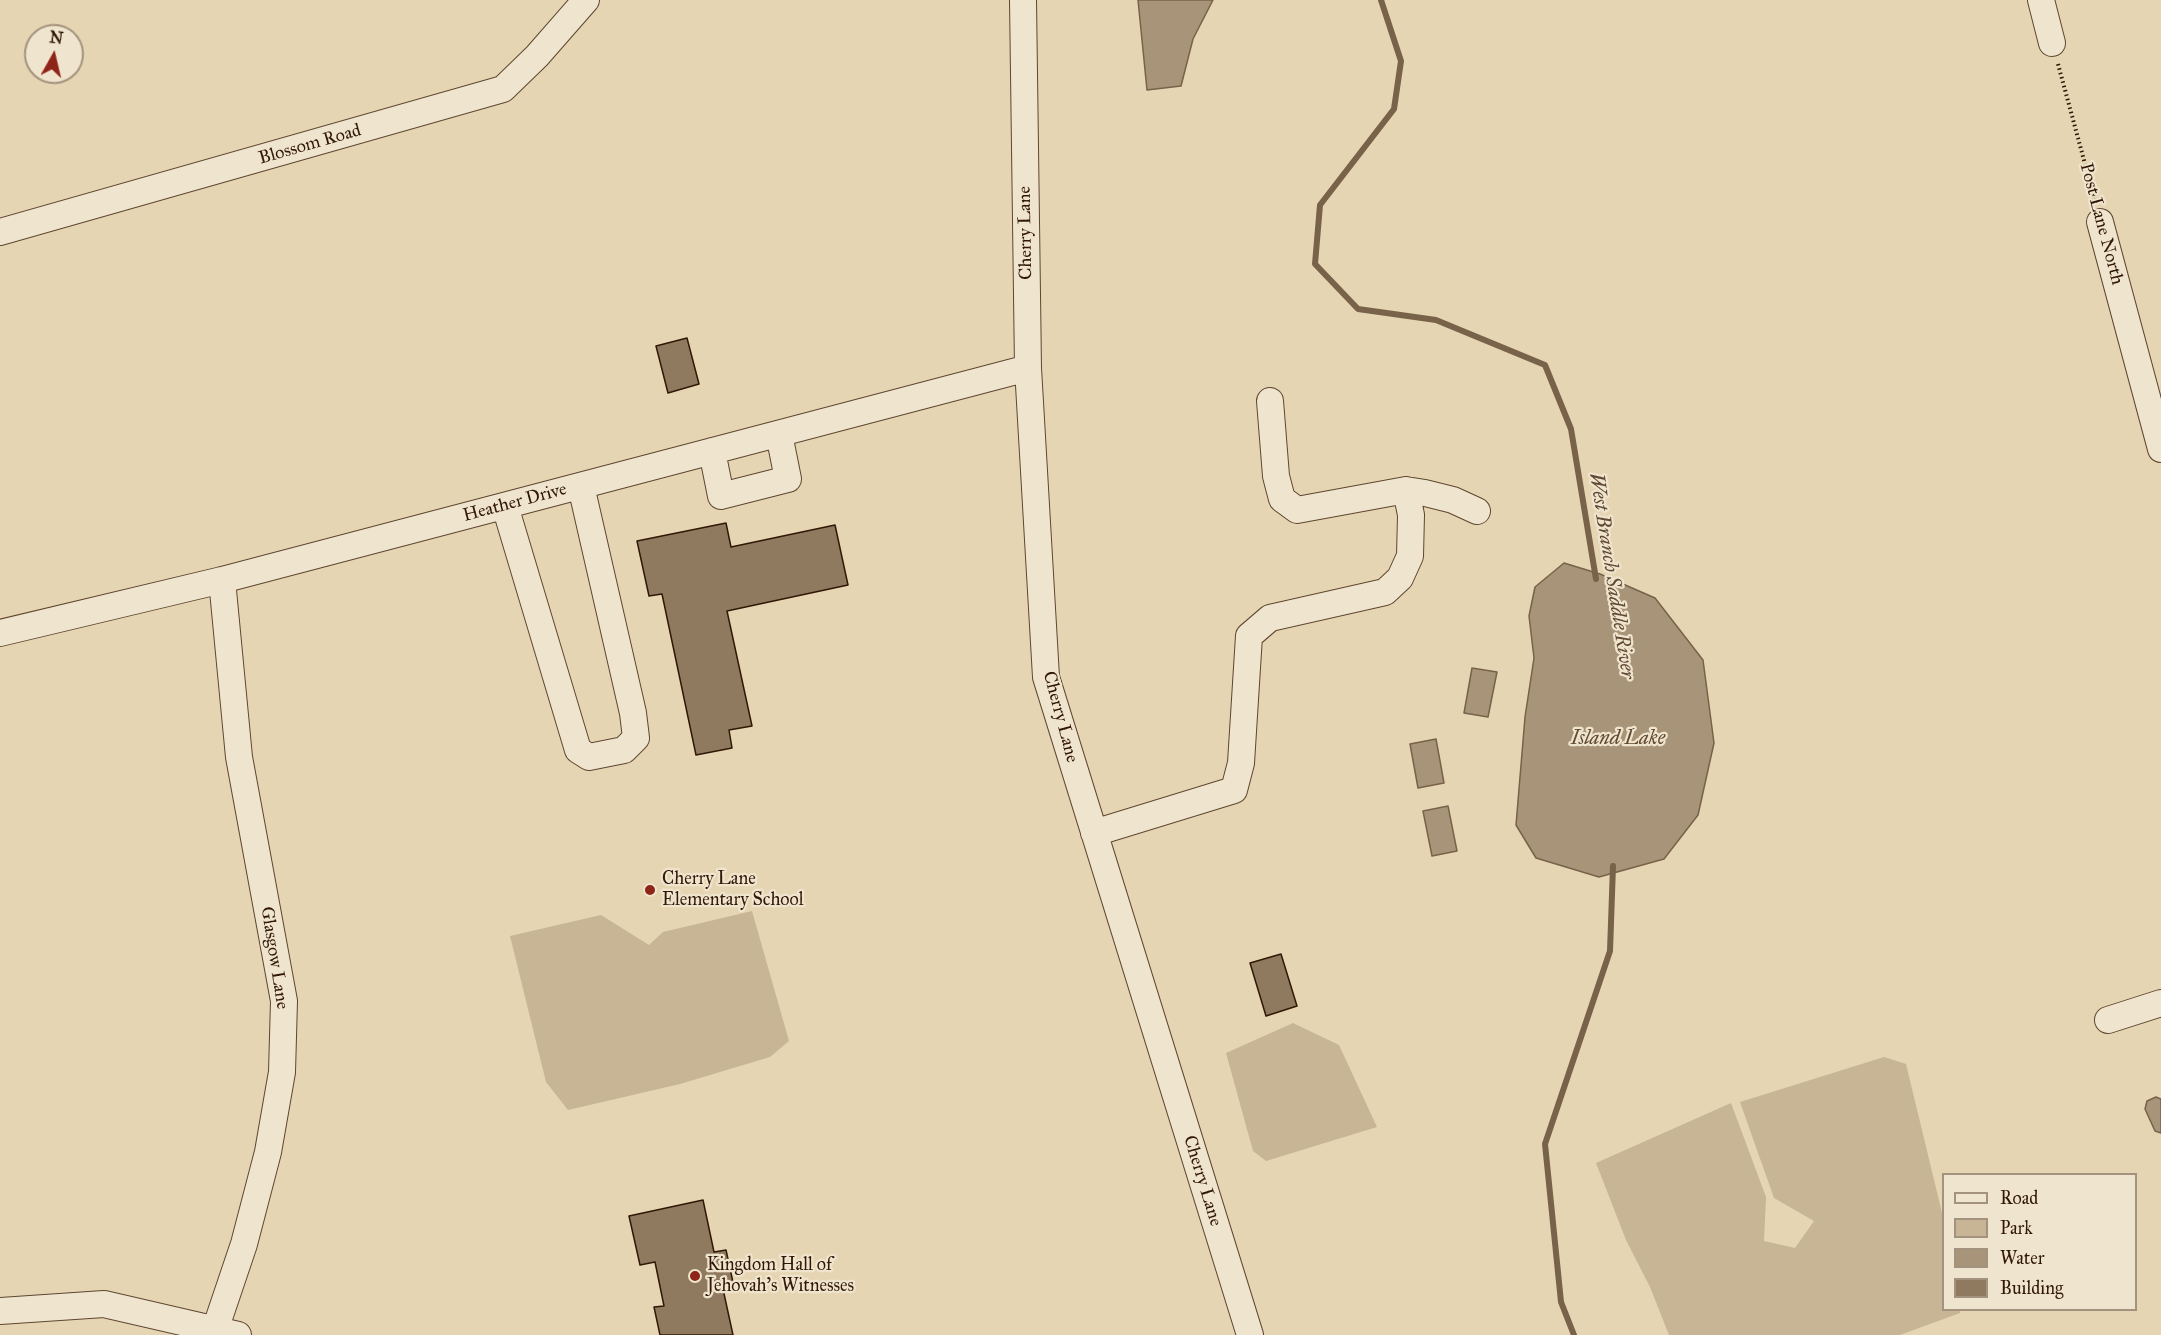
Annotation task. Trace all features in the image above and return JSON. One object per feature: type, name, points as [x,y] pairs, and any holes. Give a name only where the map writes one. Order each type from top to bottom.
[{"type":"street","name":"Blossom Road","points":[[0,232],[503,89],[537,56],[586,0]]},
{"type":"street","name":"Cherry Lane","points":[[1023,0],[1028,368],[1046,677],[1250,1335]]},
{"type":"street","points":[[2041,0],[2052,43]]},
{"type":"street","name":"Post Lane North","points":[[2100,222],[2161,448]]},
{"type":"street","name":"Heather Drive","points":[[0,633],[222,580],[1028,368]]},
{"type":"street","points":[[1270,401],[1276,476],[1282,499],[1297,510],[1406,490],[1453,500],[1477,511]]},
{"type":"street","points":[[712,451],[721,496],[788,479],[779,434]]},
{"type":"street","points":[[505,506],[578,750],[590,757],[624,750],[636,738],[633,713],[581,486]]},
{"type":"street","points":[[1094,833],[1234,790],[1241,763],[1249,636],[1270,618],[1385,592],[1400,578],[1410,556],[1411,515],[1406,490]]},
{"type":"street","name":"Glasgow Lane","points":[[222,580],[239,757],[284,1001],[282,1072],[268,1152],[244,1244],[226,1332]]},
{"type":"street","points":[[2108,1020],[2161,1003]]},
{"type":"street","points":[[0,1311],[104,1304],[226,1332]]},
{"type":"path","name":"Post Lane North","points":[[2052,43],[2100,222]]},
{"type":"green space","points":[[752,911],[789,1041],[770,1057],[680,1084],[568,1110],[546,1082],[510,936],[601,915],[649,945],[663,932]]},
{"type":"green space","points":[[1293,1023],[1339,1045],[1377,1127],[1266,1161],[1253,1151],[1226,1053]]},
{"type":"green space","points":[[1884,1057],[1906,1064],[1942,1213],[1942,1311],[1960,1311],[1960,1313],[1900,1335],[1669,1335],[1650,1287],[1626,1240],[1596,1163],[1731,1103],[1766,1197],[1764,1241],[1795,1248],[1814,1221],[1774,1198],[1740,1102]]},
{"type":"water","points":[[1138,0],[1213,0],[1193,39],[1181,86],[1147,90]]},
{"type":"water","name":"Island Lake","points":[[1564,563],[1600,574],[1655,598],[1703,660],[1714,743],[1698,815],[1664,859],[1599,877],[1536,858],[1516,825],[1525,717],[1534,658],[1529,616],[1535,587]]},
{"type":"water","points":[[1472,668],[1497,672],[1488,717],[1464,713]]},
{"type":"water","points":[[1436,739],[1444,783],[1418,788],[1410,744]]},
{"type":"water","points":[[1448,806],[1457,851],[1432,856],[1423,811]]},
{"type":"water","points":[[2156,1097],[2161,1099],[2161,1133],[2155,1131],[2145,1109],[2147,1101]]},
{"type":"building","points":[[687,338],[699,384],[668,393],[656,346]]},
{"type":"building","points":[[726,523],[731,547],[835,525],[848,585],[727,611],[752,726],[729,730],[732,748],[696,755],[662,594],[649,596],[637,541]]},
{"type":"building","points":[[1281,954],[1297,1006],[1266,1016],[1250,963]]},
{"type":"building","name":"Kingdom Hall of Jehovah’s Witnesses","points":[[703,1200],[714,1252],[726,1250],[734,1287],[723,1289],[733,1335],[660,1335],[654,1307],[664,1306],[655,1262],[640,1265],[629,1216]]},
{"type":"waterway","name":"West Branch Saddle River","points":[[1381,0],[1401,61],[1394,109],[1320,205],[1315,264],[1358,309],[1436,320],[1545,365],[1571,429],[1596,579]]},
{"type":"waterway","name":"West Branch Saddle River","points":[[1574,1335],[1561,1302],[1545,1144],[1610,951],[1613,866]]},
{"type":"place","name":"Cherry Lane Elementary School","points":[[650,890]]},
{"type":"place","name":"Kingdom Hall of Jehovah’s Witnesses","points":[[695,1276]]}]
